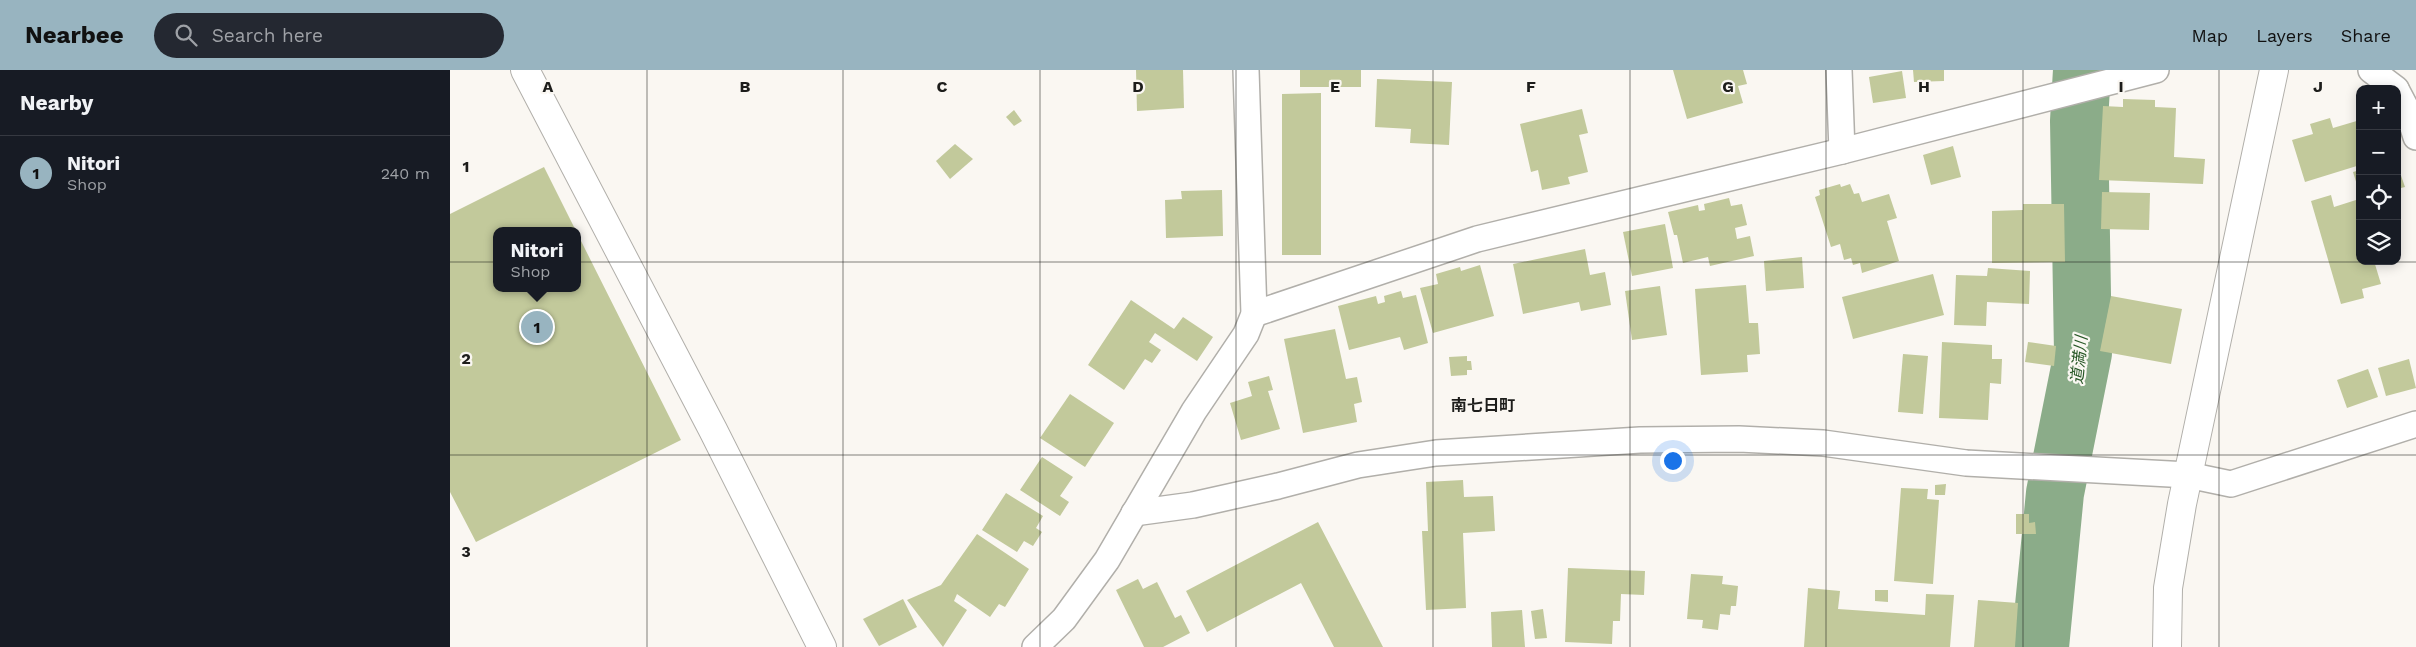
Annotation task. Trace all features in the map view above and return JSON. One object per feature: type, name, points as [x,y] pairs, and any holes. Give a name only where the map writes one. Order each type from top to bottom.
[{"type":"street","points":[[525,70],[713,430],[822,647]]},
{"type":"street","points":[[1035,647],[1064,619],[1107,560],[1194,411],[1246,334],[1254,314],[1246,70]]},
{"type":"street","points":[[1839,70],[1842,151]]},
{"type":"street","points":[[1254,314],[1477,239],[1842,151],[2156,70]]},
{"type":"street","points":[[2167,647],[2168,588],[2188,475],[2274,70]]},
{"type":"street","points":[[2371,70],[2390,85]]},
{"type":"street","points":[[2401,98],[2408,112],[2416,137]]},
{"type":"street","points":[[1134,513],[1193,505],[1278,486],[1358,465],[1436,453],[1640,440],[1740,439],[1823,442],[1966,464],[2188,475],[2231,484],[2416,424]]},
{"type":"building","points":[[1136,70],[1183,70],[1184,108],[1137,111]]},
{"type":"building","points":[[1300,70],[1361,70],[1361,87],[1300,87]]},
{"type":"building","points":[[1673,70],[1743,70],[1747,84],[1738,86],[1743,103],[1687,119]]},
{"type":"building","points":[[1913,70],[1944,70],[1944,81],[1914,82]]},
{"type":"building","points":[[1902,71],[1906,98],[1873,103],[1869,77]]},
{"type":"building","points":[[1377,79],[1452,82],[1449,145],[1410,143],[1411,129],[1375,127]]},
{"type":"building","points":[[1321,93],[1321,255],[1282,255],[1282,94]]},
{"type":"building","points":[[2123,99],[2155,100],[2155,107],[2176,108],[2174,157],[2205,159],[2203,184],[2099,180],[2103,106],[2123,107]]},
{"type":"building","points":[[1582,109],[1588,133],[1579,135],[1588,172],[1568,177],[1570,184],[1542,190],[1538,170],[1531,172],[1520,124]]},
{"type":"building","points":[[1014,110],[1022,121],[1014,126],[1006,117]]},
{"type":"building","points":[[2330,118],[2333,128],[2356,121],[2356,166],[2305,182],[2292,140],[2313,134],[2310,124]]},
{"type":"building","points":[[955,144],[973,159],[950,179],[936,161]]},
{"type":"building","points":[[1953,146],[1961,177],[1931,185],[1923,155]]},
{"type":"building","points":[[544,167],[574,227],[493,227],[493,292],[581,292],[581,241],[681,440],[476,542],[450,492],[450,214]]},
{"type":"building","points":[[2401,176],[2405,187],[2401,188]]},
{"type":"building","points":[[1840,184],[1841,187],[1850,184],[1854,194],[1859,193],[1862,202],[1889,194],[1897,218],[1887,221],[1899,261],[1862,273],[1860,263],[1853,265],[1851,258],[1844,260],[1840,244],[1831,247],[1815,197],[1820,195],[1819,190]]},
{"type":"building","points":[[1222,190],[1223,236],[1166,238],[1165,200],[1182,199],[1181,191]]},
{"type":"building","points":[[2102,192],[2150,193],[2149,230],[2101,229]]},
{"type":"building","points":[[2331,195],[2334,207],[2356,200],[2356,265],[2375,265],[2381,284],[2362,289],[2364,298],[2341,304],[2311,201]]},
{"type":"building","points":[[1729,198],[1731,206],[1742,204],[1747,225],[1735,228],[1737,239],[1750,236],[1754,256],[1710,266],[1708,257],[1683,263],[1677,235],[1674,235],[1668,212],[1698,205],[1699,211],[1705,210],[1704,204]]},
{"type":"building","points":[[2023,204],[2064,204],[2065,262],[1992,263],[1992,211],[2023,210]]},
{"type":"building","points":[[1665,224],[1673,268],[1632,276],[1623,232]]},
{"type":"building","points":[[1585,249],[1590,275],[1605,272],[1611,305],[1581,311],[1579,302],[1523,314],[1513,264]]},
{"type":"building","points":[[1802,257],[1804,288],[1766,291],[1764,261]]},
{"type":"building","points":[[1480,265],[1494,316],[1433,333],[1420,288],[1438,284],[1436,274],[1460,267],[1461,271]]},
{"type":"building","points":[[1988,268],[2030,271],[2029,304],[1987,302],[1986,326],[1954,325],[1956,275],[1987,276]]},
{"type":"building","points":[[1933,274],[1944,315],[1853,339],[1842,297]]},
{"type":"building","points":[[1746,285],[1749,323],[1758,323],[1760,354],[1747,355],[1748,372],[1701,375],[1695,289]]},
{"type":"building","points":[[1660,286],[1667,335],[1632,340],[1625,291]]},
{"type":"building","points":[[1401,291],[1403,298],[1416,295],[1428,343],[1404,350],[1400,337],[1349,350],[1338,306],[1376,296],[1378,304],[1385,302],[1384,296]]},
{"type":"building","points":[[2111,296],[2182,309],[2171,364],[2100,351]]},
{"type":"building","points":[[1131,300],[1174,329],[1183,317],[1213,337],[1197,361],[1155,333],[1149,342],[1161,350],[1152,363],[1145,359],[1124,390],[1088,365]]},
{"type":"building","points":[[1335,329],[1346,379],[1357,377],[1362,402],[1354,404],[1357,422],[1303,433],[1284,339]]},
{"type":"building","points":[[1942,342],[1992,345],[1992,359],[2002,359],[2001,384],[1990,383],[1988,420],[1939,418]]},
{"type":"building","points":[[2028,342],[2056,346],[2054,366],[2025,362]]},
{"type":"building","points":[[1903,354],[1928,356],[1923,414],[1898,412]]},
{"type":"building","points":[[1467,356],[1467,361],[1471,361],[1472,370],[1467,370],[1467,375],[1451,376],[1449,357]]},
{"type":"building","points":[[2409,359],[2416,388],[2386,396],[2378,368]]},
{"type":"building","points":[[2368,369],[2378,397],[2347,408],[2337,380]]},
{"type":"building","points":[[1269,376],[1273,390],[1268,391],[1280,429],[1241,440],[1230,403],[1252,396],[1248,382]]},
{"type":"building","points":[[1070,394],[1114,423],[1085,467],[1040,438]]},
{"type":"building","points":[[1042,457],[1073,477],[1060,496],[1069,502],[1060,516],[1020,490]]},
{"type":"building","points":[[1463,480],[1464,497],[1493,496],[1495,531],[1463,533],[1466,608],[1426,610],[1422,531],[1428,531],[1426,482]]},
{"type":"building","points":[[1946,484],[1945,495],[1935,495],[1935,485]]},
{"type":"building","points":[[1901,488],[1928,489],[1927,499],[1939,500],[1933,584],[1894,581]]},
{"type":"building","points":[[1006,493],[1043,516],[1036,528],[1042,532],[1033,546],[1024,541],[1017,552],[982,530]]},
{"type":"building","points":[[2016,514],[2029,514],[2029,523],[2035,522],[2036,534],[2016,534]]},
{"type":"building","points":[[1318,522],[1383,647],[1334,647],[1301,583],[1207,632],[1186,591]]},
{"type":"building","points":[[977,534],[1029,569],[1005,607],[999,604],[990,617],[957,594],[954,601],[967,610],[943,647],[907,600],[941,585]]},
{"type":"building","points":[[1568,568],[1645,571],[1644,595],[1621,594],[1620,621],[1613,621],[1612,644],[1565,642]]},
{"type":"building","points":[[1691,574],[1723,576],[1722,584],[1738,586],[1736,606],[1731,606],[1730,615],[1720,614],[1718,630],[1702,628],[1703,620],[1687,619]]},
{"type":"building","points":[[1138,579],[1143,589],[1157,582],[1175,618],[1181,615],[1190,633],[1163,647],[1144,647],[1116,590]]},
{"type":"building","points":[[1808,588],[1840,591],[1838,609],[1925,615],[1926,594],[1954,595],[1950,647],[1804,647]]},
{"type":"building","points":[[1875,590],[1888,590],[1888,602],[1875,601]]},
{"type":"building","points":[[903,599],[917,627],[879,646],[863,619]]},
{"type":"building","points":[[1978,600],[2018,603],[2015,647],[1974,647]]},
{"type":"building","points":[[1543,609],[1547,638],[1535,639],[1531,611]]},
{"type":"building","points":[[1522,610],[1525,647],[1492,647],[1491,612]]},
{"type":"waterway","name":"道満川","points":[[2040,647],[2055,493],[2083,353],[2079,121],[2082,70]]},
{"type":"place","name":"Nitori","points":[[537,327]]},
{"type":"district","name":"南七日町","points":[[1483,405]]}]
